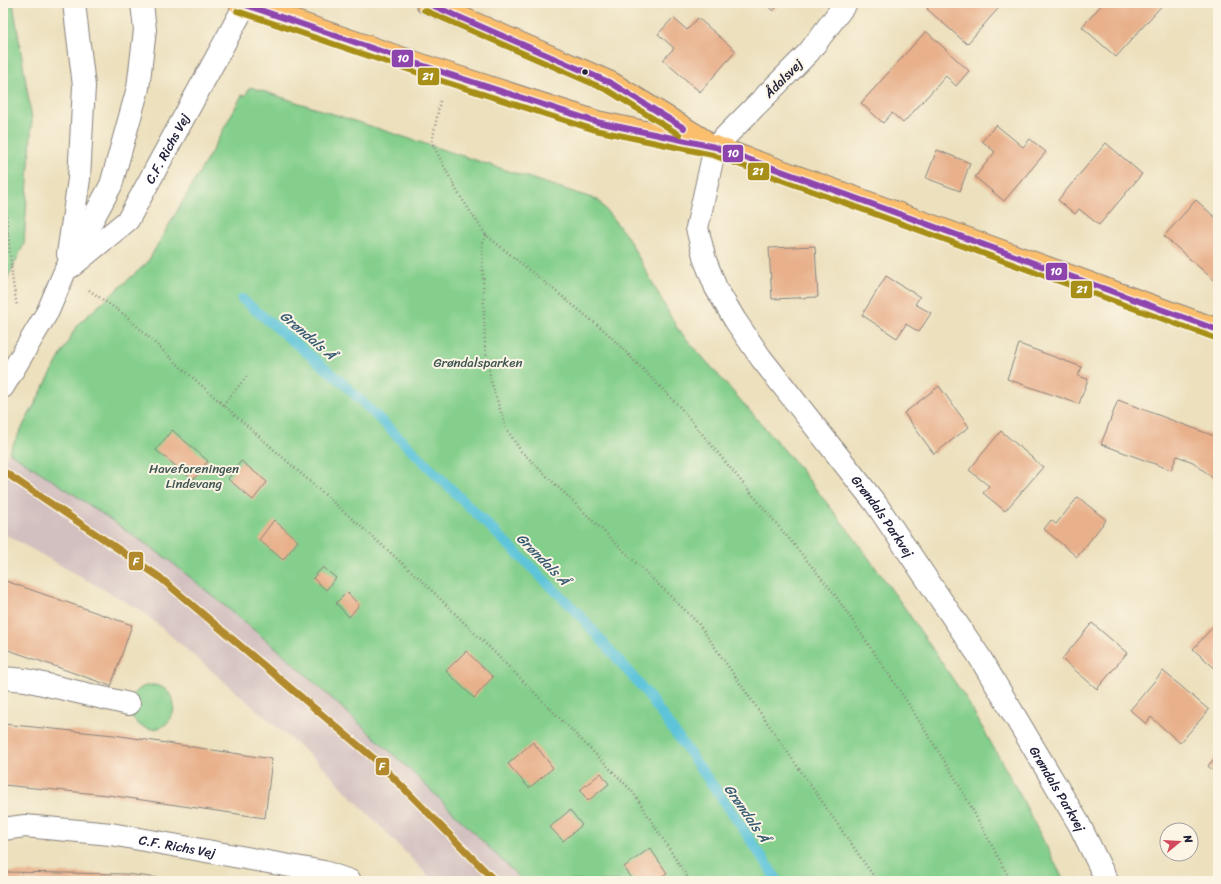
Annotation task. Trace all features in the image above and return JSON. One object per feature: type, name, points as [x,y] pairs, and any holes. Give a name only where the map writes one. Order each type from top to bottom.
[{"type":"main road","points":[[427,3],[611,83],[714,147]]},
{"type":"main road","points":[[243,4],[445,73],[597,122],[714,147],[1218,330]]},
{"type":"street","name":"C.F. Richs Vej","points":[[65,272],[79,179],[84,86],[74,3]]},
{"type":"street","name":"C.F. Richs Vej","points":[[3,387],[48,311],[65,272],[111,185],[138,88],[144,30],[142,3]]},
{"type":"street","name":"Ådalsvej","points":[[714,147],[808,52],[846,3]]},
{"type":"street","name":"C.F. Richs Vej","points":[[65,272],[128,220],[243,4]]},
{"type":"street","name":"Grøndals Parkvej","points":[[714,147],[697,228],[704,260],[716,288],[734,320],[761,358],[876,504],[979,656],[1079,824],[1107,881]]},
{"type":"street","points":[[3,678],[26,680],[129,704]]},
{"type":"street","name":"C.F. Richs Vej","points":[[3,829],[25,826],[111,834],[324,872],[350,881]]},
{"type":"path","points":[[445,73],[432,143],[458,193],[486,235],[605,331],[679,406],[828,586],[902,693],[957,781],[1011,881]]},
{"type":"path","points":[[3,184],[13,283]]},
{"type":"path","points":[[486,235],[482,244],[485,347],[491,381],[506,428],[521,451],[698,623],[877,881]]},
{"type":"path","points":[[110,304],[125,315],[223,405],[420,579],[632,791],[690,881]]},
{"type":"path","points":[[223,405],[248,375]]},
{"type":"shaded area","points":[[9,452],[69,491],[169,560],[282,653],[408,768],[523,881],[433,881],[321,765],[142,611],[3,533],[3,462]]},
{"type":"green space","points":[[3,3],[13,3],[32,120],[24,244],[3,288]]},
{"type":"green space","name":"Grøndalsparken","points":[[250,87],[598,200],[628,238],[677,328],[793,460],[852,535],[904,607],[965,697],[1019,793],[1064,881],[523,881],[408,768],[282,653],[169,560],[69,491],[9,452],[77,325],[147,263],[213,149],[242,95],[245,96]]},
{"type":"green space","points":[[148,685],[156,685],[161,686],[168,691],[173,698],[173,716],[168,723],[161,728],[148,729],[140,726],[133,719],[130,711],[130,703],[133,695],[140,688]]},
{"type":"building","points":[[764,3],[780,3],[773,11]]},
{"type":"building","points":[[933,3],[1003,3],[967,44],[927,9]]},
{"type":"building","points":[[1103,3],[1164,3],[1116,57],[1082,27]]},
{"type":"building","points":[[673,18],[687,30],[698,18],[736,51],[700,92],[663,60],[674,48],[658,34]]},
{"type":"building","points":[[926,31],[969,71],[956,86],[946,76],[903,123],[892,113],[883,123],[861,103]]},
{"type":"building","points":[[996,125],[1023,147],[1030,139],[1046,152],[1004,201],[975,177],[995,152],[982,141]]},
{"type":"building","points":[[1106,143],[1142,174],[1099,225],[1079,209],[1075,214],[1058,200]]},
{"type":"building","points":[[937,150],[970,163],[960,191],[926,178]]},
{"type":"building","points":[[1196,200],[1218,220],[1217,283],[1164,236]]},
{"type":"building","points":[[815,246],[818,297],[772,299],[769,248]]},
{"type":"building","points":[[886,276],[920,297],[915,304],[931,313],[919,332],[906,324],[897,338],[862,315]]},
{"type":"building","points":[[1019,344],[1082,367],[1078,376],[1088,379],[1079,404],[1007,379]]},
{"type":"building","points":[[939,386],[969,427],[934,454],[904,413]]},
{"type":"building","points":[[1118,400],[1217,437],[1218,482],[1193,462],[1177,456],[1171,470],[1101,444]]},
{"type":"building","points":[[172,430],[208,461],[193,480],[156,450]]},
{"type":"building","points":[[1001,431],[1043,467],[1005,511],[983,493],[989,486],[969,470]]},
{"type":"building","points":[[241,461],[267,482],[253,500],[228,479]]},
{"type":"building","points":[[1078,497],[1106,520],[1077,557],[1044,529],[1051,520],[1056,524]]},
{"type":"building","points":[[274,520],[298,541],[283,560],[259,540]]},
{"type":"building","points":[[323,567],[336,578],[326,590],[313,578]]},
{"type":"building","points":[[3,580],[132,625],[111,686],[3,648]]},
{"type":"building","points":[[347,592],[359,605],[349,617],[336,603]]},
{"type":"building","points":[[1218,621],[1218,671],[1193,649]]},
{"type":"building","points":[[1092,623],[1127,653],[1097,689],[1062,659]]},
{"type":"building","points":[[466,651],[493,677],[474,698],[446,671]]},
{"type":"building","points":[[1163,671],[1209,710],[1180,743],[1151,717],[1146,724],[1130,710]]},
{"type":"building","points":[[3,724],[114,735],[272,759],[265,818],[108,795],[3,785]]},
{"type":"building","points":[[533,742],[553,768],[529,788],[508,764]]},
{"type":"building","points":[[1218,754],[1218,775],[1208,766]]},
{"type":"building","points":[[601,773],[609,784],[588,801],[580,790]]},
{"type":"building","points":[[1218,776],[1218,786],[1213,782]]},
{"type":"building","points":[[570,810],[582,825],[563,841],[550,827]]},
{"type":"building","points":[[650,848],[667,873],[655,881],[634,881],[624,867]]},
{"type":"building","points":[[3,872],[126,874],[176,880],[3,881]]},
{"type":"waterway","name":"Grøndals Å","points":[[242,299],[342,382],[577,612],[645,691],[731,811],[778,881]]},
{"type":"transit line","name":"10","points":[[240,3],[445,73],[597,122],[715,147],[1218,330]]},
{"type":"transit line","name":"10","points":[[427,3],[611,83],[684,128]]},
{"type":"transit line","name":"21","points":[[424,10],[607,90],[680,135]]},
{"type":"transit line","name":"21","points":[[237,11],[442,81],[595,130],[713,155],[1215,338]]},
{"type":"transit line","name":"F","points":[[3,471],[158,576],[378,762],[495,881]]},
{"type":"park label","name":"Haveforeningen Lindevang","points":[[194,476]]}]
